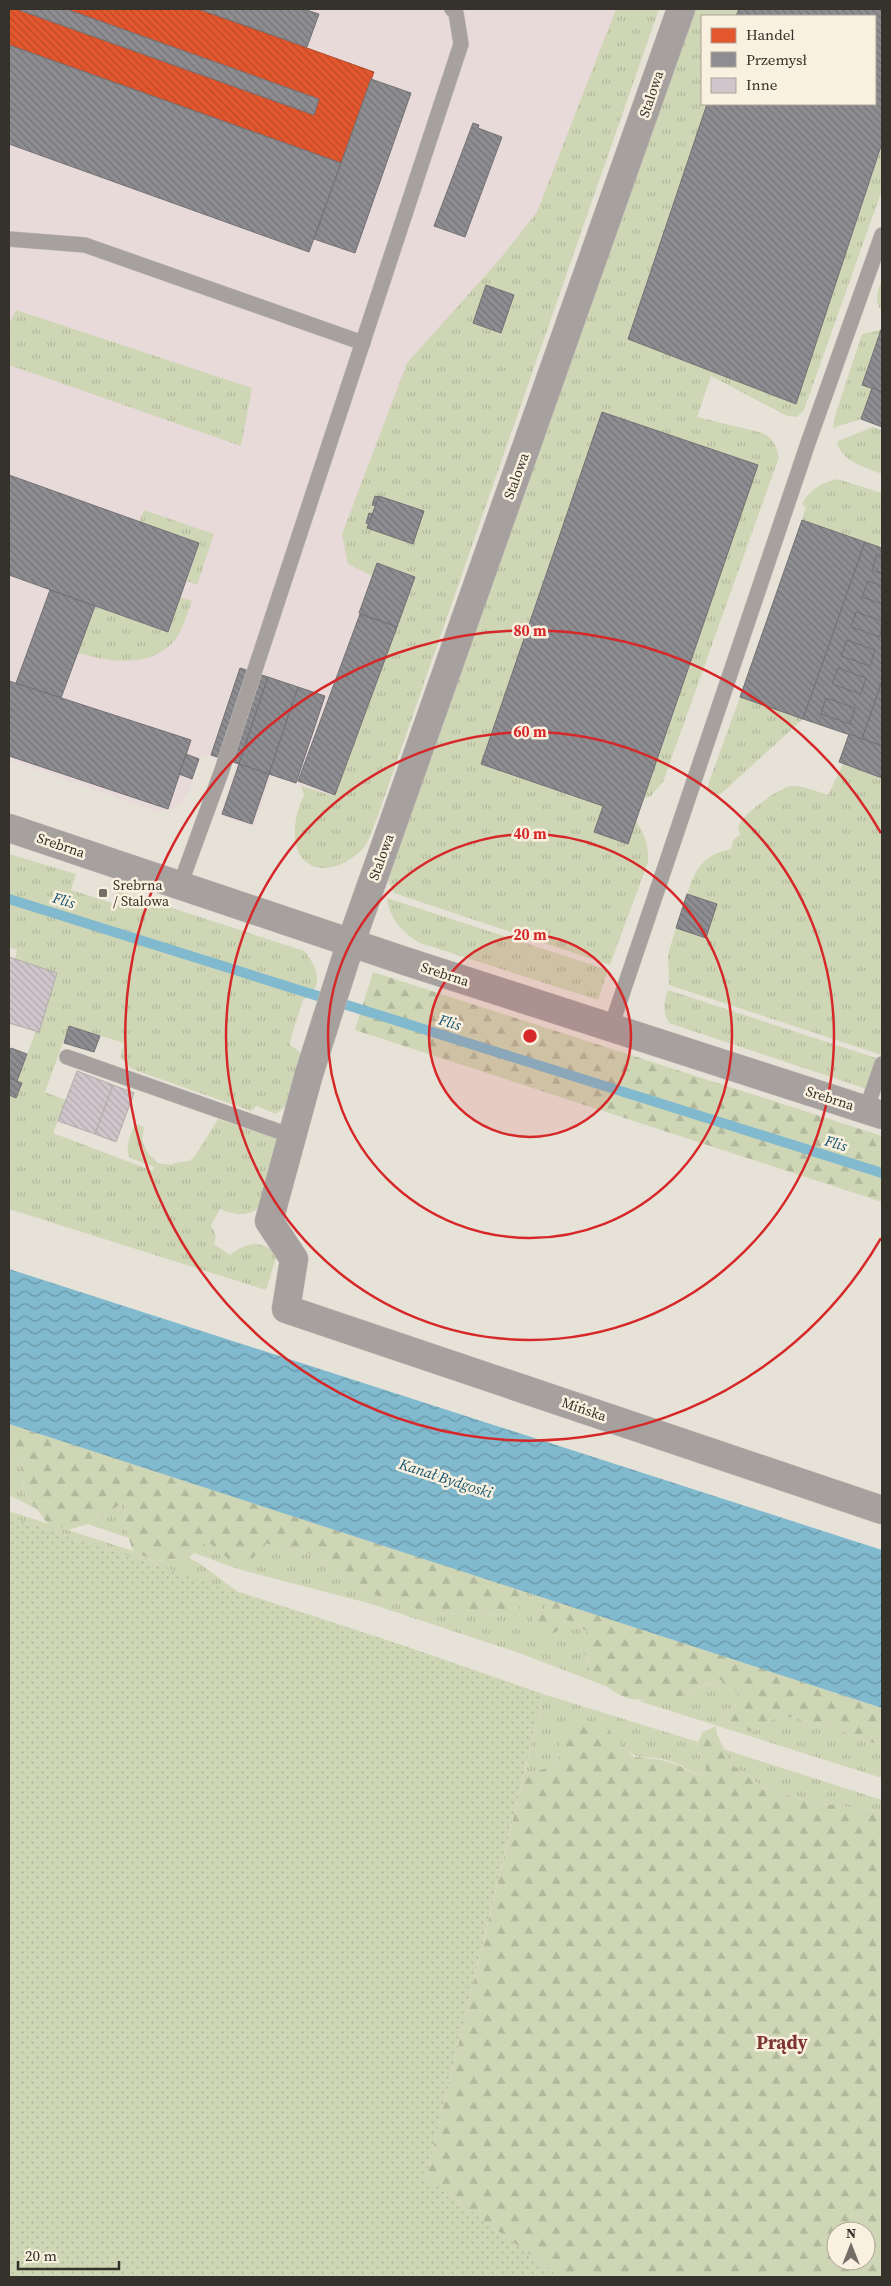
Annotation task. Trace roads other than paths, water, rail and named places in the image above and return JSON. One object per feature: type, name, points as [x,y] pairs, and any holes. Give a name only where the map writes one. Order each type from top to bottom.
[{"type":"street","name":"Stalowa","points":[[286,1308],[294,1259],[269,1221],[326,1019],[351,942],[681,9]]},
{"type":"street","name":"Srebrna","points":[[9,828],[351,942],[874,1112]]},
{"type":"street","name":"Mińska","points":[[286,1308],[882,1510]]},
{"type":"lane","points":[[180,885],[222,770],[461,44],[456,13],[452,9]]},
{"type":"lane","points":[[611,1027],[808,443],[882,235]]},
{"type":"lane","points":[[9,239],[85,245],[363,343]]},
{"type":"lane","points":[[67,1057],[292,1136]]},
{"type":"lane","points":[[874,1112],[882,1064]]},
{"type":"water","name":"Kanał Bydgoski","points":[[9,1269],[882,1550],[882,1708],[9,1424]]},
{"type":"waterway","name":"Flis","points":[[9,899],[882,1173]]},
{"type":"place","name":"Srebrna / Stalowa","points":[[103,893]]},
{"type":"district","name":"Prądy","points":[[782,2042]]}]
